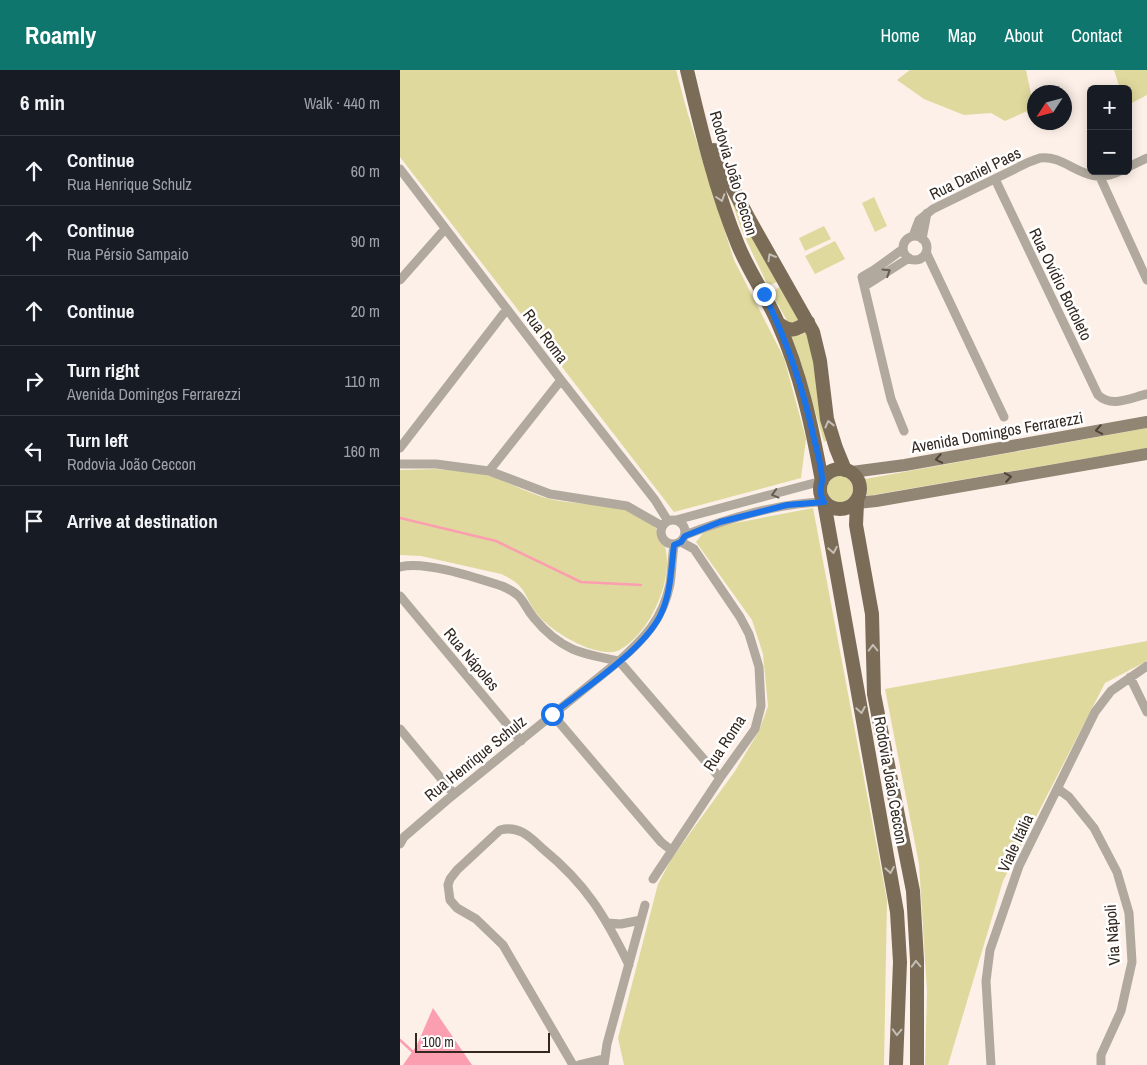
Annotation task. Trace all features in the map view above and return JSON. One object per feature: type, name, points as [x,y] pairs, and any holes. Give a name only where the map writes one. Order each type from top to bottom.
[{"type":"main road","name":"Rodovia João Ceccon","points":[[687,70],[707,154],[725,210],[744,258],[779,324],[802,386],[822,481]]},
{"type":"main road","points":[[694,100],[720,164],[808,322],[818,345],[827,419],[836,448],[848,471],[860,484],[861,490],[857,503]]},
{"type":"main road","points":[[764,294],[780,283],[787,284]]},
{"type":"main road","points":[[779,324],[786,329],[792,330],[808,322]]},
{"type":"main road","name":"Avenida Domingos Ferrarezzi","points":[[848,471],[914,463],[1147,422]]},
{"type":"main road","points":[[848,471],[834,470],[825,476],[822,481],[820,492],[824,502],[835,509],[847,509],[857,503],[1147,454]]},
{"type":"main road","name":"Rodovia João Ceccon","points":[[824,502],[897,912],[900,962],[896,1065]]},
{"type":"main road","name":"Rodovia João Ceccon","points":[[857,503],[856,525],[872,614],[874,694],[913,891],[917,1065]]},
{"type":"main road","points":[[897,912],[914,912]]},
{"type":"street","name":"Rua Daniel Paes","points":[[912,236],[919,220],[927,213],[1041,158],[1056,160],[1100,177]]},
{"type":"street","points":[[1132,165],[1147,158]]},
{"type":"street","name":"Rua Roma","points":[[400,169],[655,500],[669,522],[684,526],[680,541]]},
{"type":"street","points":[[1113,175],[1100,177],[1146,274]]},
{"type":"street","name":"Rua Ovídio Bortoleto","points":[[995,179],[1098,395],[1103,400],[1111,402],[1147,394]]},
{"type":"street","name":"Rua Daniel Paes","points":[[922,239],[927,213]]},
{"type":"street","points":[[400,280],[445,229]]},
{"type":"street","points":[[909,258],[906,256],[903,248],[904,242],[912,236],[922,239],[926,244],[926,252],[1004,417]]},
{"type":"street","points":[[863,282],[874,270],[903,248]]},
{"type":"street","points":[[863,282],[909,258],[921,258],[926,252]]},
{"type":"street","points":[[863,282],[891,399],[904,431]]},
{"type":"street","points":[[400,448],[507,309]]},
{"type":"street","points":[[489,471],[561,380]]},
{"type":"street","points":[[400,464],[436,464],[489,471],[550,494],[627,506],[669,522],[822,481]]},
{"type":"street","points":[[680,541],[720,522],[787,505],[824,502]]},
{"type":"street","name":"Rua Roma","points":[[653,879],[755,729],[762,706],[758,667],[749,634],[740,617],[694,549],[680,541],[666,543],[661,537],[660,533],[669,522]]},
{"type":"street","name":"Rua Henrique Schulz","points":[[400,844],[404,837],[454,794],[619,661],[649,632],[660,616],[666,600],[672,560],[680,541]]},
{"type":"street","points":[[400,566],[424,565],[514,591],[524,601],[533,617],[546,632],[563,646],[582,653],[619,661],[720,778]]},
{"type":"street","name":"Rua Nápoles","points":[[400,596],[521,740]]},
{"type":"street","name":"Viale Itália","points":[[991,1065],[986,981],[990,950],[1019,866],[1095,712],[1111,691],[1147,666]]},
{"type":"street","points":[[1130,677],[1147,712]]},
{"type":"street","points":[[552,714],[661,842],[671,850]]},
{"type":"street","points":[[400,729],[454,794]]},
{"type":"street","name":"Via Nápoli","points":[[1058,789],[1069,797],[1094,828],[1118,872],[1129,913],[1132,962],[1121,1011],[1102,1055],[1100,1065]]},
{"type":"street","points":[[573,1065],[503,945],[476,919],[453,904],[448,892],[450,879],[457,870],[500,830],[514,829],[523,832],[564,866],[585,890],[608,923],[629,965]]},
{"type":"street","points":[[579,1065],[604,1062],[645,905]]},
{"type":"street","points":[[608,923],[621,924],[641,920]]},
{"type":"shaded area","points":[[400,70],[676,70],[734,260],[784,358],[806,439],[801,478],[674,512],[400,157]]},
{"type":"shaded area","points":[[910,70],[1026,70],[1029,85],[1027,85],[1027,111],[1005,121],[991,113],[964,115],[924,99],[897,80]]},
{"type":"shaded area","points":[[1114,70],[1147,70],[1147,95],[1132,103],[1132,85],[1119,85]]},
{"type":"shaded area","points":[[726,185],[779,281],[768,286],[742,231]]},
{"type":"shaded area","points":[[874,197],[887,226],[875,232],[862,203]]},
{"type":"shaded area","points":[[824,226],[831,239],[805,251],[799,238]]},
{"type":"shaded area","points":[[835,241],[845,259],[815,274],[805,256]]},
{"type":"shaded area","points":[[779,287],[783,288],[801,322],[789,324],[773,296],[775,290]]},
{"type":"shaded area","points":[[809,328],[827,440],[824,442],[802,366],[788,335],[801,335]]},
{"type":"shaded area","points":[[1147,428],[1147,448],[867,496],[865,479]]},
{"type":"shaded area","points":[[436,469],[486,475],[550,499],[621,509],[647,520],[657,530],[664,544],[667,559],[666,577],[661,594],[654,611],[644,627],[633,640],[618,651],[608,652],[588,648],[572,641],[549,626],[533,608],[524,591],[510,578],[501,574],[421,556],[400,555],[400,470]]},
{"type":"shaded area","points":[[840,476],[849,480],[853,489],[849,498],[840,502],[831,498],[827,489],[831,480]]},
{"type":"shaded area","points":[[813,508],[887,900],[884,1065],[624,1065],[618,1038],[658,884],[672,858],[735,771],[759,731],[768,706],[763,654],[752,620],[696,542],[703,533],[725,525]]},
{"type":"shaded area","points":[[1147,641],[1147,661],[1105,683],[1003,881],[948,1065],[925,1065],[927,991],[919,864],[885,689]]},
{"type":"shaded area","points":[[433,1008],[472,1065],[403,1065],[417,1045]]},
{"type":"waterway","points":[[400,518],[496,541],[581,582],[641,585]]},
{"type":"waterway","points":[[400,1040],[413,1052]]},
{"type":"route","points":[[552,714],[619,661],[649,632],[660,616],[666,600],[674,545],[681,542],[685,536],[720,522],[787,505],[824,502],[820,492],[822,481],[802,386],[779,324],[764,294]]}]
